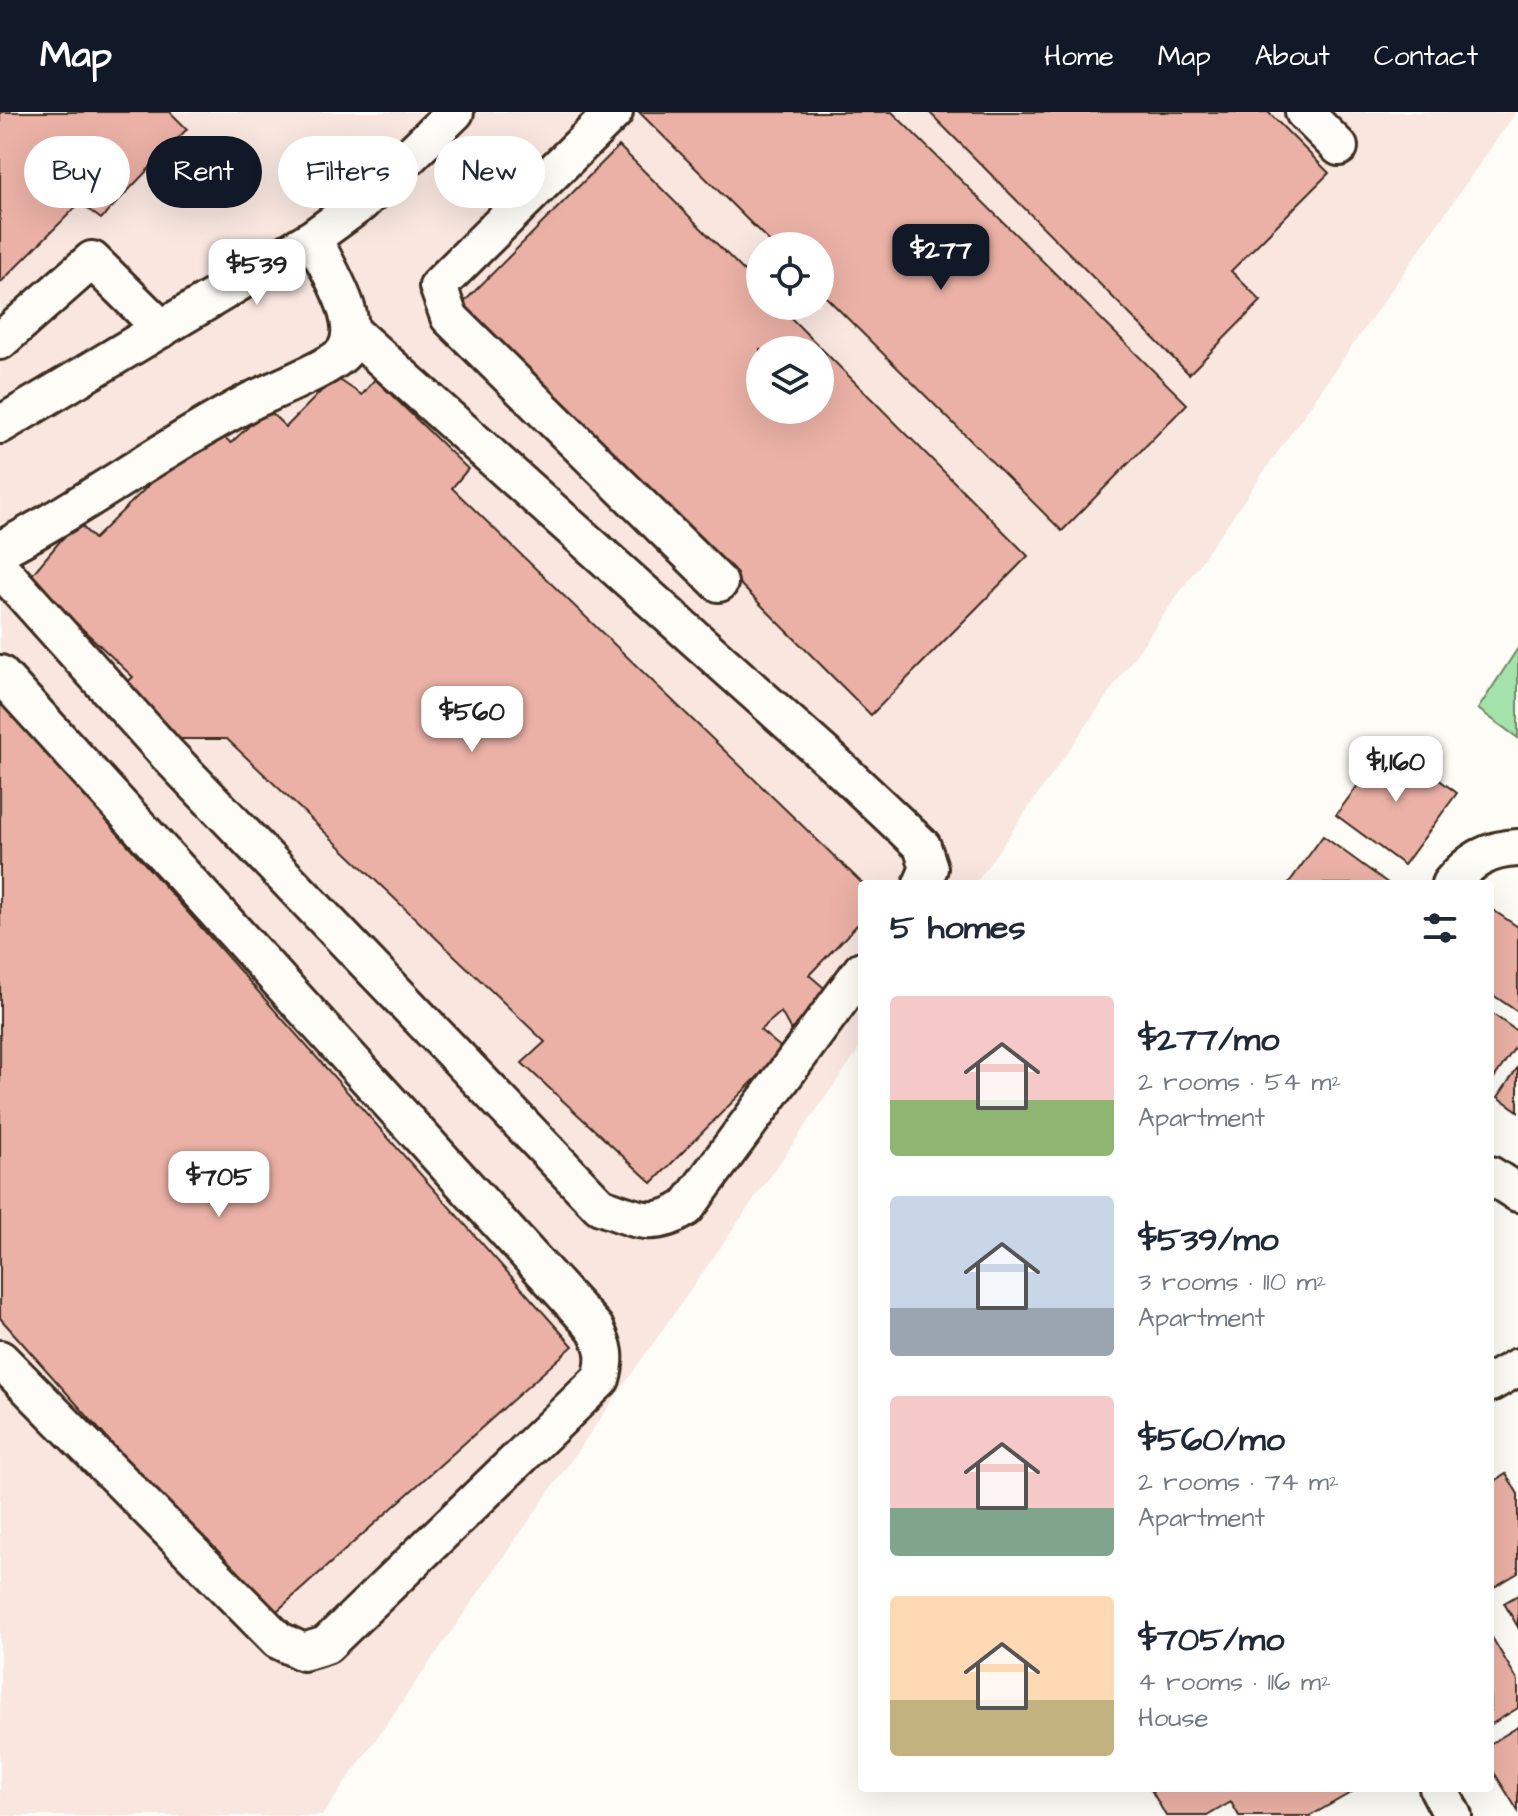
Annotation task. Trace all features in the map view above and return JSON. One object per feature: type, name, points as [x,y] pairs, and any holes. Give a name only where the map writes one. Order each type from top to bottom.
[{"type":"street","points":[[0,425],[313,238],[361,203],[455,112]]},
{"type":"street","points":[[614,112],[438,286],[449,317],[719,583]]},
{"type":"street","points":[[1304,112],[1339,147]]},
{"type":"street","points":[[0,550],[239,408],[329,363],[344,352],[351,331],[350,316],[313,238]]},
{"type":"street","points":[[0,341],[92,260],[162,329]]},
{"type":"street","points":[[351,331],[822,752],[922,846],[929,868],[924,880]]},
{"type":"street","points":[[0,568],[167,754],[600,1206],[642,1220],[667,1220],[686,1208],[858,975]]},
{"type":"street","points":[[0,674],[595,1328],[605,1346],[605,1364],[601,1379],[326,1645],[303,1652],[278,1640],[0,1359]]},
{"type":"street","points":[[1453,880],[1466,865],[1489,851],[1518,848]]},
{"type":"street","points":[[1494,1178],[1518,1193]]},
{"type":"street","points":[[1494,1381],[1518,1367]]},
{"type":"street","points":[[1440,1792],[1453,1816]]},
{"type":"shaded area","points":[[0,112],[1516,112],[978,880],[858,880],[858,1051],[322,1816],[0,1816]]},
{"type":"green space","points":[[1518,648],[1518,738],[1478,709]]},
{"type":"building","points":[[0,112],[170,112],[187,129],[180,136],[146,136],[146,172],[130,189],[130,136],[24,136],[24,208],[75,208],[0,283]]},
{"type":"building","points":[[639,112],[892,112],[1187,404],[1062,531],[834,305],[834,232],[760,232]]},
{"type":"building","points":[[929,112],[1268,112],[1329,173],[1231,271],[1261,301],[1189,374]]},
{"type":"building","points":[[619,146],[746,273],[746,320],[793,320],[809,336],[746,336],[746,424],[834,424],[834,361],[1028,556],[871,715],[461,305]]},
{"type":"building","points":[[87,208],[112,208],[101,219]]},
{"type":"building","points":[[335,377],[362,395],[375,379],[468,469],[452,488],[859,880],[858,924],[809,975],[829,992],[791,1030],[781,1012],[760,1030],[784,1050],[652,1183],[522,1063],[545,1042],[227,739],[171,739],[122,687],[133,677],[29,578],[77,521],[94,539],[210,425],[231,443],[267,409],[286,427]]},
{"type":"building","points":[[0,701],[573,1346],[268,1619],[0,1318]]},
{"type":"building","points":[[1389,743],[1457,793],[1404,865],[1336,815]]},
{"type":"building","points":[[1323,836],[1384,880],[1291,880]]},
{"type":"building","points":[[1494,911],[1518,927],[1518,1012],[1494,996]]},
{"type":"building","points":[[1494,1015],[1518,1032],[1518,1043],[1494,1078]]},
{"type":"building","points":[[1518,1067],[1518,1111],[1498,1097]]},
{"type":"building","points":[[1506,1474],[1518,1494],[1518,1573],[1494,1587],[1494,1482]]},
{"type":"building","points":[[1518,1595],[1518,1627],[1504,1603]]},
{"type":"building","points":[[1494,1641],[1518,1681],[1518,1708],[1494,1723]]},
{"type":"building","points":[[1518,1727],[1518,1811],[1494,1772],[1494,1742]]},
{"type":"building","points":[[1152,1792],[1352,1792],[1310,1816],[1239,1816],[1231,1802],[1207,1816],[1166,1816]]}]
